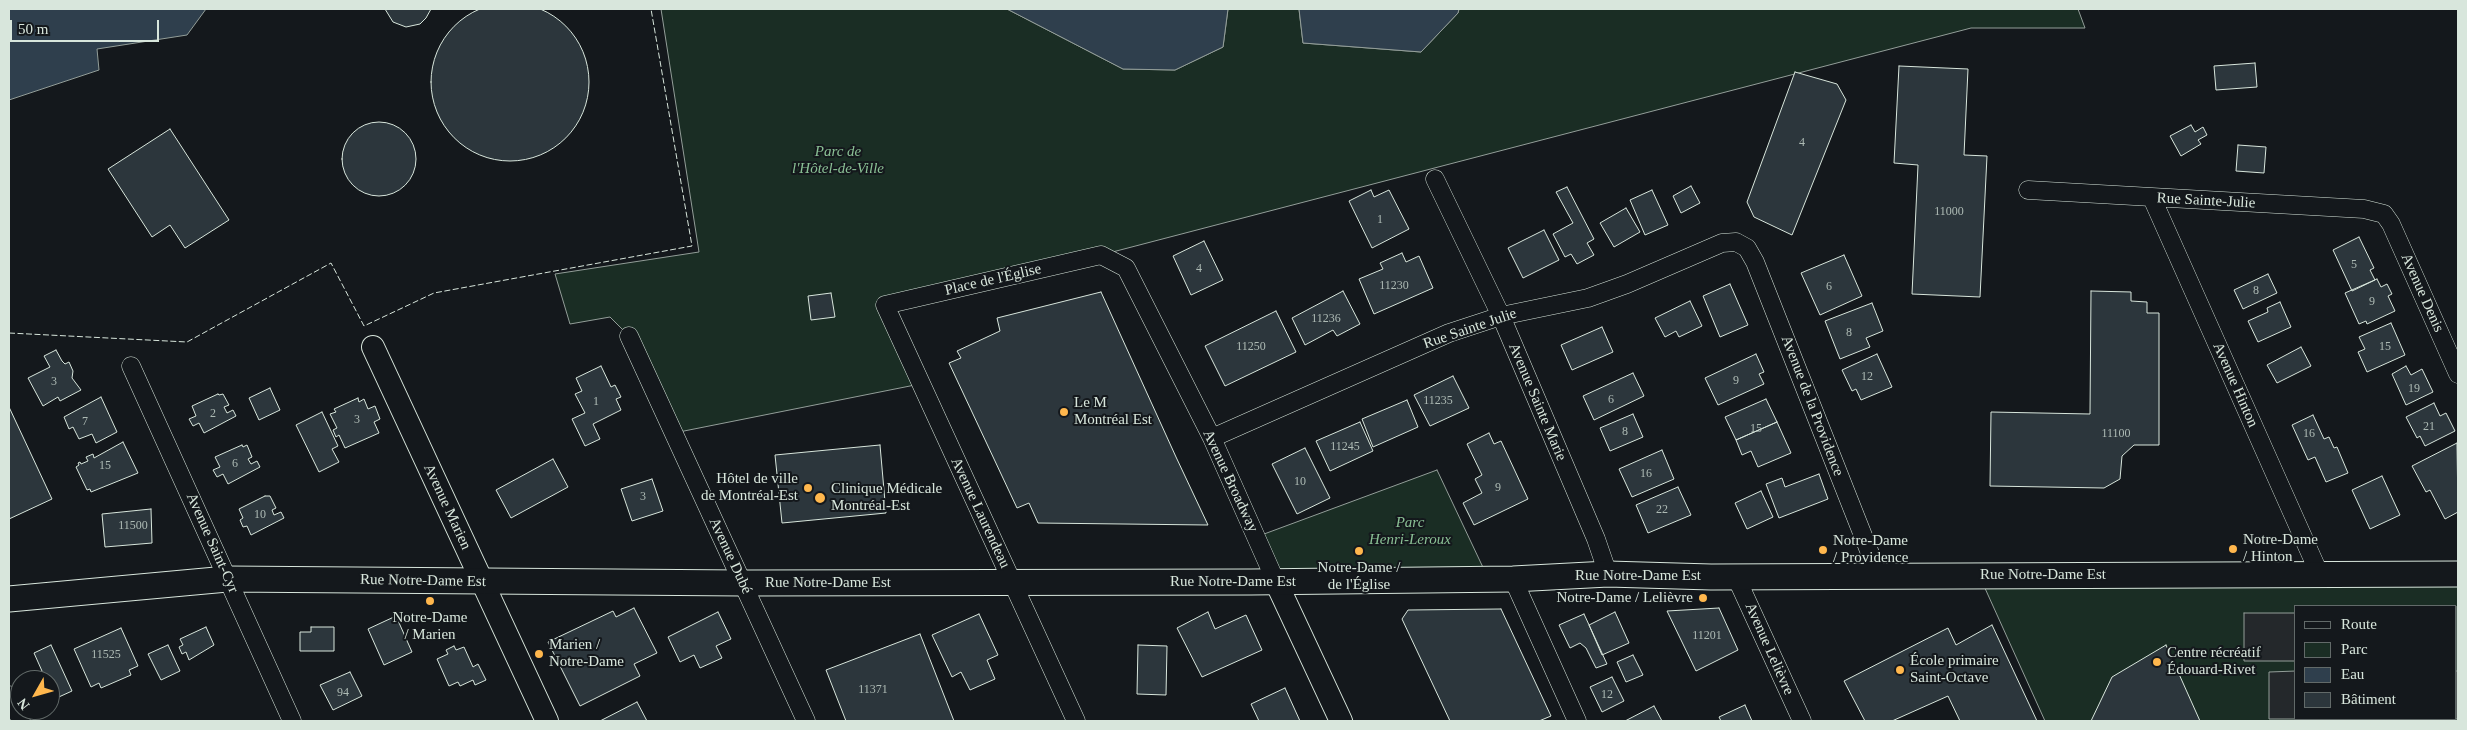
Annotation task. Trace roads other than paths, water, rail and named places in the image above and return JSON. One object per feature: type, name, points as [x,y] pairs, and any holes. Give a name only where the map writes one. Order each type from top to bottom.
[{"type":"main road","name":"Rue Notre-Dame Est","points":[[9,599],[228,579],[743,583],[1276,582],[1513,579],[1608,574],[1736,577],[2319,573],[2458,574]]},
{"type":"street","name":"Avenue Sainte Marie","points":[[1435,179],[1501,316],[1596,539],[1608,574]]},
{"type":"street","name":"Rue Sainte-Julie","points":[[2028,190],[2364,209],[2384,214]]},
{"type":"street","name":"Avenue Hinton","points":[[2152,198],[2319,573]]},
{"type":"street","name":"Avenue Denis","points":[[2384,214],[2394,229],[2458,374]]},
{"type":"street","name":"Rue Sainte Julie","points":[[1212,438],[1449,333],[1501,316],[1588,298],[1627,284],[1722,244],[1736,242]]},
{"type":"street","name":"Avenue de la Providence","points":[[1736,242],[1747,248],[1755,262],[1878,576]]},
{"type":"street","name":"Place de l'Église","points":[[885,305],[1101,255]]},
{"type":"street","name":"Avenue Broadway","points":[[1101,255],[1126,268],[1212,438],[1341,721]]},
{"type":"street","name":"Avenue Laurendeau","points":[[885,305],[1076,721]]},
{"type":"street","name":"Avenue Dubé","points":[[629,336],[806,721]]},
{"type":"street","name":"Avenue Marien","points":[[373,347],[547,721]]},
{"type":"street","name":"Avenue Saint-Cyr","points":[[131,366],[292,721]]},
{"type":"street","name":"Avenue Lelièvre","points":[[1736,577],[1802,721]]},
{"type":"street","points":[[1513,579],[1577,721]]},
{"type":"street","points":[[9,695],[21,721]]},
{"type":"water","points":[[9,9],[206,9],[187,35],[97,49],[99,70],[9,100]]},
{"type":"water","points":[[1007,9],[1228,9],[1223,47],[1175,70],[1123,69]]},
{"type":"water","points":[[1299,9],[1459,9],[1458,13],[1421,52],[1303,43]]},
{"type":"place","name":"Le M Montréal Est","points":[[1064,412]]},
{"type":"place","name":"Hôtel de ville de Montréal-Est","points":[[808,488]]},
{"type":"place","name":"Clinique Médicale Montréal-Est","points":[[820,498]]},
{"type":"place","name":"Notre-Dame / Hinton","points":[[2233,549]]},
{"type":"place","name":"Notre-Dame / Providence","points":[[1823,550]]},
{"type":"place","name":"Notre-Dame / de l'Église","points":[[1359,551]]},
{"type":"place","name":"Notre-Dame / Lelièvre","points":[[1703,598]]},
{"type":"place","name":"Notre-Dame / Marien","points":[[430,601]]},
{"type":"place","name":"Marien / Notre-Dame","points":[[539,654]]},
{"type":"place","name":"Centre récréatif Édouard-Rivet","points":[[2157,662]]},
{"type":"place","name":"École primaire Saint-Octave","points":[[1900,670]]},
{"type":"park label","name":"Parc de l'Hôtel-de-Ville","points":[[838,160]]},
{"type":"park label","name":"Parc Henri-Leroux","points":[[1410,532]]}]
